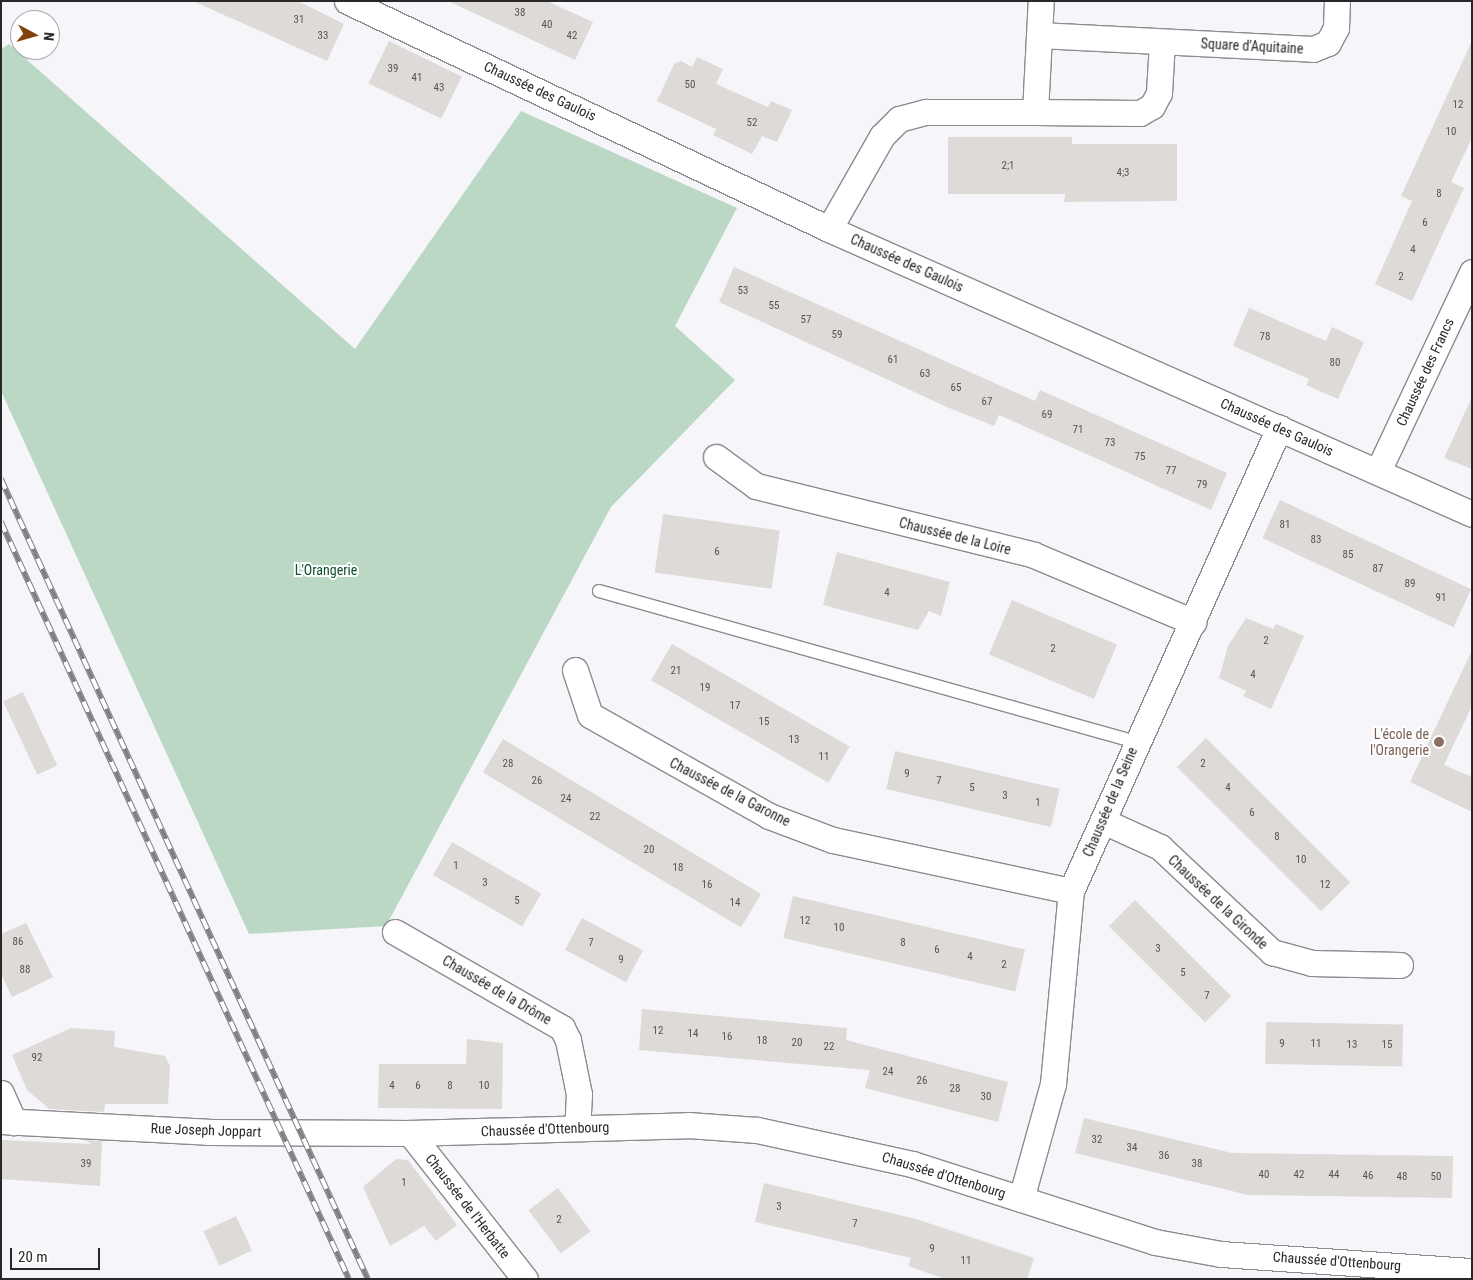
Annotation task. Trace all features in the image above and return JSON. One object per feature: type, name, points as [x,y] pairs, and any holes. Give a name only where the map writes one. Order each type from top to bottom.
[{"type":"street","name":"Chaussée des Gaulois","points":[[347,1],[828,229],[1472,514]]},
{"type":"street","points":[[1035,112],[1040,1]]},
{"type":"street","name":"Square d'Aquitaine","points":[[1039,35],[1313,49],[1328,43],[1336,28],[1337,1]]},
{"type":"street","points":[[828,229],[882,136],[899,118],[926,112],[1140,113],[1152,106],[1159,93],[1162,42]]},
{"type":"street","name":"Chaussée des Francs","points":[[1378,471],[1472,272]]},
{"type":"street","name":"Chaussée de la Seine","points":[[1021,1199],[1053,1084],[1071,891],[1136,742],[1193,622],[1278,428]]},
{"type":"street","name":"Chaussée de la Loire","points":[[716,457],[756,486],[1034,555],[1193,622]]},
{"type":"street","name":"Chaussée de la Garonne","points":[[575,670],[590,715],[769,816],[833,840],[1071,891]]},
{"type":"street","name":"Chaussée de la Gironde","points":[[1102,821],[1160,847],[1272,952],[1312,963],[1400,965]]},
{"type":"street","name":"Chaussée de la Drôme","points":[[395,932],[562,1028],[568,1040],[578,1094],[577,1128]]},
{"type":"street","points":[[1,1093],[8,1121]]},
{"type":"street","name":"Rue Joseph Joppart","points":[[8,1121],[208,1132],[410,1134]]},
{"type":"street","name":"Chaussée d'Ottenbourg","points":[[410,1134],[688,1125],[756,1130],[852,1148],[1021,1199],[1154,1242],[1221,1254],[1472,1271]]},
{"type":"street","name":"Chaussée de l'Herbatte","points":[[410,1134],[524,1279]]},
{"type":"lane","points":[[598,591],[1136,742]]},
{"type":"green space","name":"L'Orangerie","points":[[9,44],[10,60],[27,60],[355,349],[521,111],[737,208],[675,326],[735,380],[611,507],[386,926],[249,934],[1,391],[1,49]]},
{"type":"building","points":[[298,1],[344,24],[327,61],[195,2]]},
{"type":"building","points":[[448,1],[547,1],[593,22],[575,60]]},
{"type":"building","points":[[389,41],[462,77],[441,119],[368,83]]},
{"type":"building","points":[[1472,41],[1472,138],[1451,182],[1464,188],[1412,301],[1375,284],[1412,201],[1401,196]]},
{"type":"building","points":[[697,57],[723,69],[716,84],[768,107],[771,101],[792,110],[777,142],[762,136],[752,154],[713,135],[716,129],[657,101],[674,64],[681,61],[692,67]]},
{"type":"building","points":[[948,137],[1072,137],[1072,144],[1177,144],[1177,201],[1064,202],[1065,194],[948,194]]},
{"type":"building","points":[[734,267],[1035,401],[1040,390],[1227,473],[1211,510],[999,415],[994,426],[947,407],[719,302]]},
{"type":"building","points":[[1249,308],[1326,341],[1332,327],[1364,342],[1338,399],[1306,385],[1309,379],[1233,346]]},
{"type":"building","points":[[1472,397],[1472,469],[1444,458]]},
{"type":"building","points":[[1280,500],[1471,589],[1453,627],[1262,538]]},
{"type":"building","points":[[663,514],[780,530],[772,589],[655,572]]},
{"type":"building","points":[[837,552],[950,582],[941,616],[929,611],[918,630],[823,605]]},
{"type":"building","points":[[1012,600],[1117,645],[1094,699],[989,654]]},
{"type":"building","points":[[1246,618],[1273,629],[1276,624],[1304,636],[1271,709],[1243,696],[1246,691],[1219,678],[1228,646]]},
{"type":"building","points":[[672,644],[850,746],[829,783],[651,680]]},
{"type":"building","points":[[1472,650],[1472,706],[1444,765],[1472,777],[1472,812],[1410,782]]},
{"type":"building","points":[[23,692],[57,765],[37,775],[3,701]]},
{"type":"building","points":[[1206,738],[1350,882],[1321,911],[1177,767]]},
{"type":"building","points":[[503,739],[761,894],[741,927],[483,772]]},
{"type":"building","points":[[895,751],[1060,789],[1051,827],[886,789]]},
{"type":"building","points":[[452,842],[541,893],[522,926],[433,875]]},
{"type":"building","points":[[793,896],[1025,950],[1015,991],[783,938]]},
{"type":"building","points":[[1135,900],[1231,996],[1205,1022],[1109,926]]},
{"type":"building","points":[[582,918],[643,950],[626,982],[565,950]]},
{"type":"building","points":[[26,923],[53,977],[12,997],[1,974],[1,934]]},
{"type":"building","points":[[642,1009],[847,1028],[846,1040],[1008,1082],[998,1122],[865,1088],[870,1070],[639,1050]]},
{"type":"building","points":[[1266,1022],[1403,1024],[1402,1066],[1265,1064]]},
{"type":"building","points":[[71,1028],[115,1031],[114,1047],[165,1056],[170,1066],[168,1104],[105,1104],[104,1112],[49,1109],[27,1090],[12,1055]]},
{"type":"building","points":[[467,1039],[503,1043],[502,1109],[378,1108],[379,1064],[466,1064]]},
{"type":"building","points":[[1084,1118],[1232,1153],[1453,1156],[1452,1198],[1248,1195],[1075,1153]]},
{"type":"building","points":[[1,1140],[91,1144],[85,1140],[102,1141],[100,1186],[1,1179]]},
{"type":"building","points":[[396,1159],[408,1160],[457,1225],[436,1241],[424,1226],[390,1246],[363,1187]]},
{"type":"building","points":[[764,1183],[916,1219],[1034,1258],[1027,1279],[945,1279],[908,1266],[911,1258],[755,1222]]},
{"type":"building","points":[[558,1188],[590,1231],[561,1253],[528,1210]]},
{"type":"building","points":[[236,1216],[252,1250],[219,1266],[203,1231]]},
{"type":"railway","points":[[1,479],[368,1279]]},
{"type":"railway","points":[[1,522],[349,1279]]},
{"type":"place","name":"L'école de l'Orangerie","points":[[1439,742]]}]
